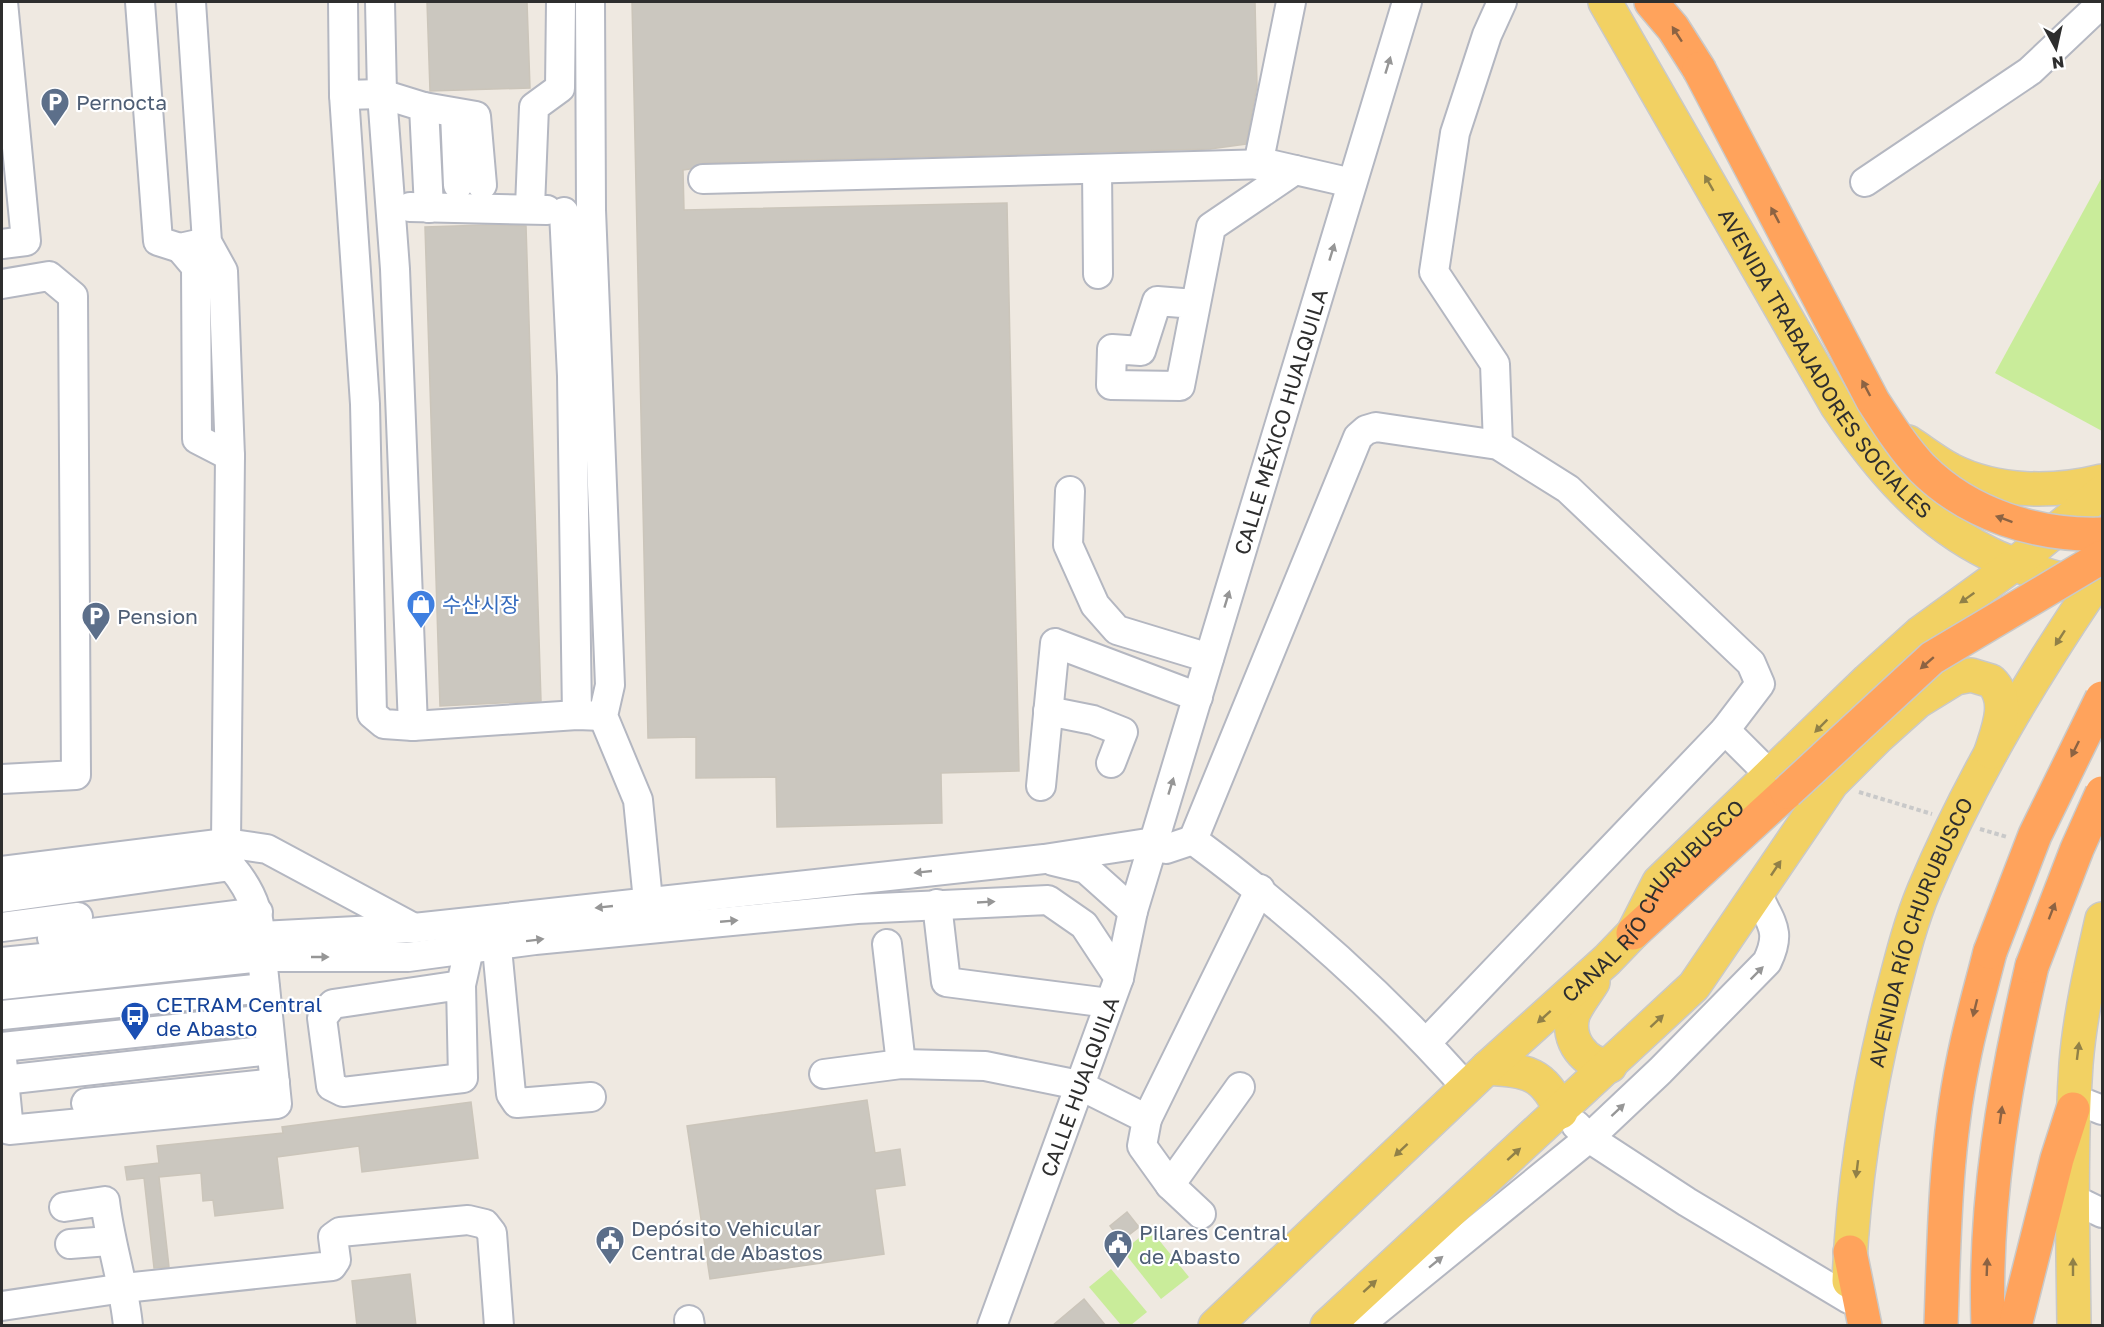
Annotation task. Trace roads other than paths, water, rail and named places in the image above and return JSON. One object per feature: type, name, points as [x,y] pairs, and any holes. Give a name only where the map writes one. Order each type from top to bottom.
[{"type":"highway","points":[[1651,2],[1673,28],[1699,69],[1873,401],[1907,451],[1941,484],[1974,506],[2000,518],[2037,528],[2078,535],[2103,534]]},
{"type":"highway","points":[[1633,933],[1779,784],[1932,658],[2103,557]]},
{"type":"highway","points":[[1941,1326],[1944,1222],[1953,1125],[1963,1064],[1990,952],[2035,835],[2103,698]]},
{"type":"highway","points":[[1988,1326],[1988,1229],[1993,1173],[2004,1097],[2032,966],[2077,849],[2103,793]]},
{"type":"highway","points":[[2015,1326],[2057,1159],[2083,1106]]},
{"type":"highway","points":[[1850,1252],[1854,1317]]},
{"type":"main road","name":"AVENIDA TRABAJADORES SOCIALES","points":[[1605,2],[1837,406],[1870,456],[1911,498],[1963,539],[1991,555],[2015,564],[2099,585]]},
{"type":"main road","name":"AVENIDA TRABAJADORES SOCIALES","points":[[1621,2],[1629,43]]},
{"type":"main road","points":[[1837,406],[1909,443],[1943,466],[1970,478],[2009,486],[2052,490],[2103,481]]},
{"type":"main road","points":[[1779,784],[1868,680],[1920,633],[2015,564],[2103,492]]},
{"type":"main road","name":"AVENIDA RÍO CHURUBUSCO","points":[[1850,1252],[1855,1190],[1866,1111],[1901,959],[1924,892],[1991,752],[2034,676],[2099,585]]},
{"type":"main road","points":[[1327,1326],[1561,1112],[1694,986],[1758,896],[1832,783],[1878,737],[1929,694],[1964,676],[1979,676],[1996,686],[2001,702],[2001,717],[1991,752]]},
{"type":"main road","points":[[2074,1326],[2073,1199],[2083,1106],[2080,1033],[2098,962],[2103,919]]},
{"type":"main road","name":"CANAL RÍO CHURUBUSCO","points":[[1215,1326],[1477,1078],[1607,960],[1633,933]]},
{"type":"main road","points":[[1607,960],[1574,1014],[1573,1022],[1575,1040],[1582,1056],[1601,1065],[1610,1066]]},
{"type":"main road","points":[[1477,1078],[1523,1071],[1542,1080],[1561,1112]]},
{"type":"street","points":[[2,244],[26,241],[3,2]]},
{"type":"street","points":[[140,2],[158,242],[194,245],[224,271],[230,456],[229,854],[258,925],[277,1104],[9,1130],[3,1070],[271,1050]]},
{"type":"street","points":[[191,2],[194,245]]},
{"type":"street","points":[[343,2],[344,95],[365,404],[372,714],[384,724],[413,726],[590,716]]},
{"type":"street","points":[[380,2],[382,94],[395,269],[413,726]]},
{"type":"street","points":[[560,88],[561,2]]},
{"type":"street","points":[[590,2],[591,91],[577,211],[610,685],[590,716]]},
{"type":"street","points":[[1258,165],[1291,2]]},
{"type":"street","name":"CALLE MÉXICO HUALQUILA","points":[[1154,842],[1407,2]]},
{"type":"street","points":[[1498,445],[1495,364],[1434,272],[1455,133],[1487,35],[1502,2]]},
{"type":"street","points":[[1865,182],[2030,71],[2103,3]]},
{"type":"street","points":[[530,207],[534,107],[560,88],[591,91]]},
{"type":"street","points":[[344,95],[382,94],[424,107],[455,113],[470,185]]},
{"type":"street","points":[[424,107],[429,208]]},
{"type":"street","points":[[703,179],[1258,165],[1295,170],[1352,183]]},
{"type":"street","points":[[1097,169],[1098,273]]},
{"type":"street","points":[[1195,304],[1211,227],[1295,170]]},
{"type":"street","points":[[389,206],[530,207],[577,211]]},
{"type":"street","points":[[2,284],[49,276],[73,296],[76,775],[2,779]]},
{"type":"street","points":[[1194,840],[1358,437],[1366,430],[1376,427],[1498,445],[1568,489],[1751,663],[1760,684],[1725,730],[1427,1042]]},
{"type":"street","points":[[1070,491],[1068,545],[1095,605],[1117,630],[1209,658]]},
{"type":"street","points":[[1041,786],[1055,643],[1197,697]]},
{"type":"street","points":[[1048,711],[1093,720],[1123,732],[1111,763]]},
{"type":"street","points":[[590,716],[638,800],[649,915]]},
{"type":"street","points":[[1725,730],[1779,784]]},
{"type":"street","points":[[2,927],[258,925],[414,928],[467,935],[649,915],[816,884],[1044,859],[1154,842],[1166,849],[1194,840]]},
{"type":"street","points":[[1194,840],[1260,890],[1427,1042],[1477,1078]]},
{"type":"street","name":"CALLE HUALQUILA","points":[[992,1326],[1114,991],[1133,910],[1154,842]]},
{"type":"street","points":[[2,871],[229,854],[267,849],[414,928]]},
{"type":"street","points":[[2,898],[229,854]]},
{"type":"street","points":[[1044,859],[1086,868],[1133,910]]},
{"type":"street","points":[[816,884],[821,913]]},
{"type":"street","points":[[1201,1214],[1170,1185],[1142,1146],[1147,1119],[1260,890]]},
{"type":"street","points":[[1367,1324],[1589,1138],[1660,1071],[1767,962],[1776,945],[1775,932],[1758,896]]},
{"type":"street","points":[[649,915],[821,913],[938,904],[1048,900],[1084,925],[1114,991],[946,982],[938,904]]},
{"type":"street","points":[[2,962],[258,925]]},
{"type":"street","points":[[2,985],[258,925]]},
{"type":"street","points":[[2,944],[258,925],[408,957],[467,935]]},
{"type":"street","points":[[496,932],[511,1094],[517,1103],[591,1097]]},
{"type":"street","points":[[461,985],[333,1004],[322,1018],[331,1086],[342,1092],[463,1078],[461,985],[467,935]]},
{"type":"street","points":[[887,944],[901,1064]]},
{"type":"street","points":[[2,1015],[265,988]]},
{"type":"street","points":[[2,1047],[268,1019]]},
{"type":"street","points":[[824,1074],[901,1064],[985,1066],[1078,1085],[1147,1119]]},
{"type":"street","points":[[1170,1185],[1240,1087]]},
{"type":"street","points":[[1561,1112],[1589,1138],[1687,1202],[1854,1317]]},
{"type":"street","points":[[2073,1199],[2103,1213]]},
{"type":"street","points":[[64,1207],[105,1201],[110,1241],[124,1288],[128,1326]]},
{"type":"street","points":[[2,1306],[124,1288],[332,1266],[336,1260],[333,1238],[340,1232],[468,1220],[485,1224],[492,1233],[498,1326]]},
{"type":"street","points":[[70,1244],[110,1241]]},
{"type":"place","name":"Pernocta","points":[[55,128]]},
{"type":"place","name":"수산시장","points":[[421,630]]},
{"type":"place","name":"Pension","points":[[96,642]]},
{"type":"place","name":"CETRAM Central de Abasto","points":[[135,1042]]},
{"type":"place","name":"Depósito Vehicular Central de Abastos","points":[[610,1266]]},
{"type":"place","name":"Pilares Central de Abasto","points":[[1118,1270]]}]
